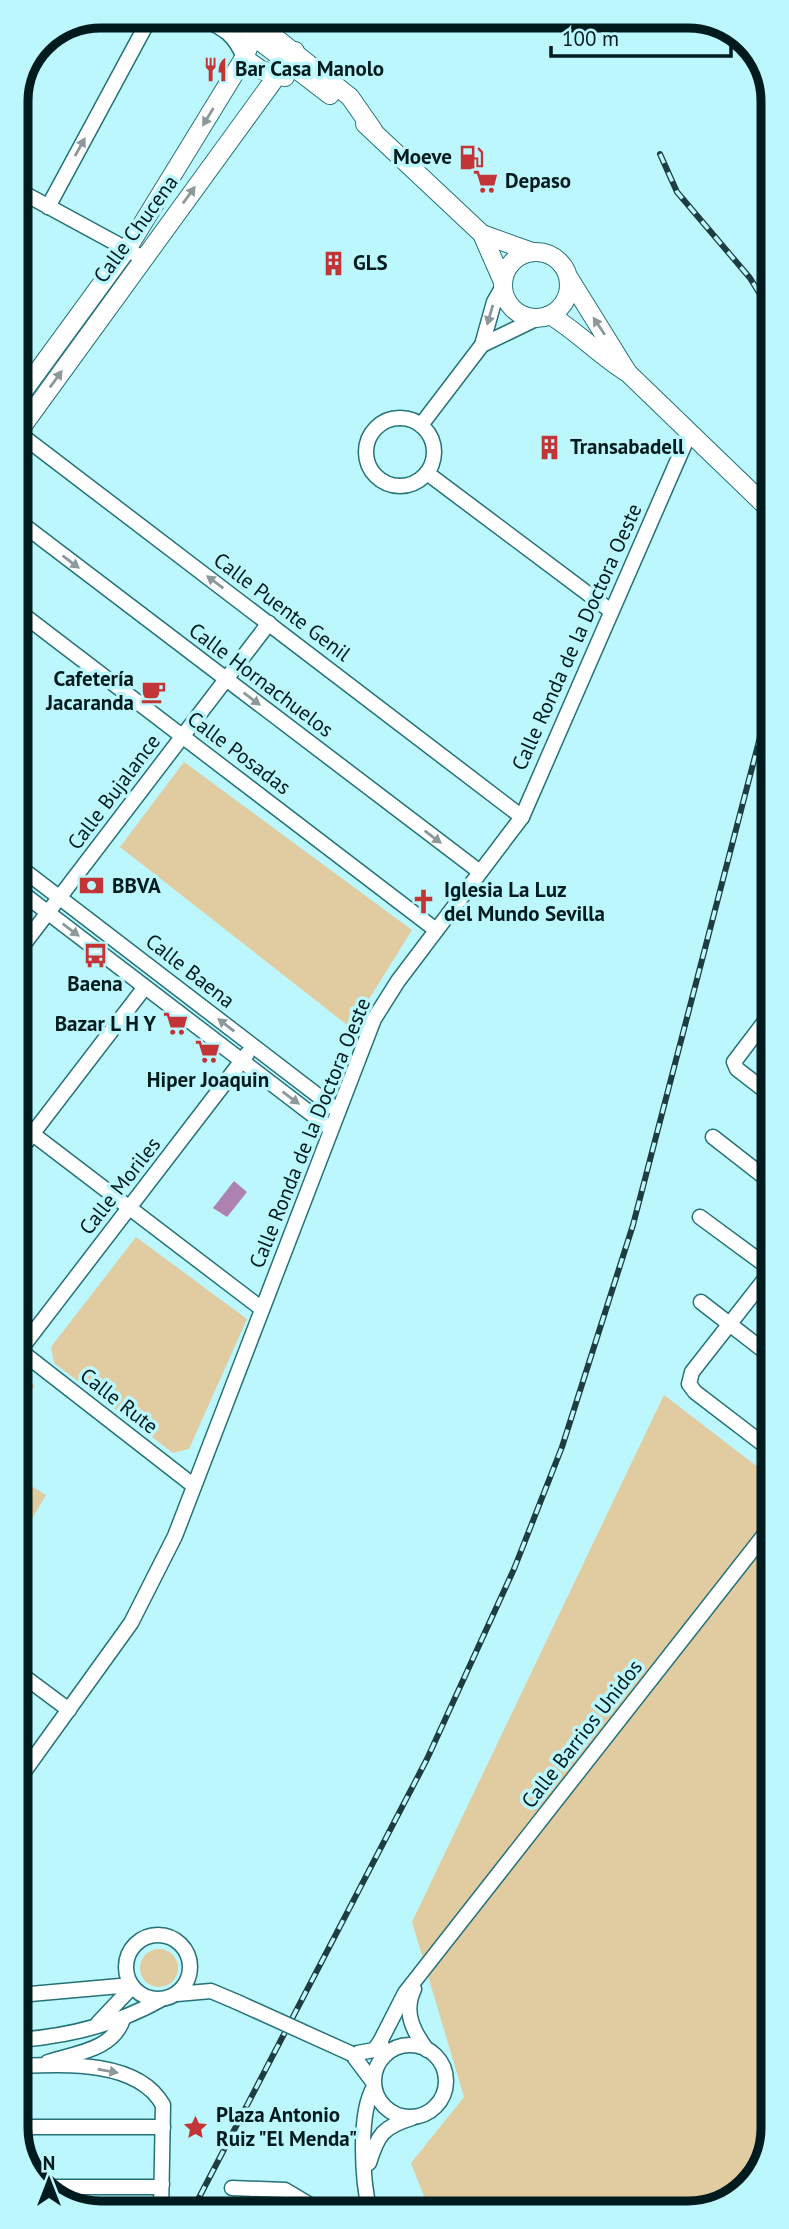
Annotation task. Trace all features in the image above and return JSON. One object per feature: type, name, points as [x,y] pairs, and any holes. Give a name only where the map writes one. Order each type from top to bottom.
[{"type":"street","points":[[48,207],[145,28]]},
{"type":"street","points":[[221,28],[238,41],[244,58],[286,62],[350,97],[373,130]]},
{"type":"street","points":[[243,28],[373,130],[482,234],[557,259],[628,373]]},
{"type":"street","name":"Calle Chucena","points":[[28,385],[127,250],[244,58],[253,36]]},
{"type":"street","name":"Calle Chucena","points":[[28,417],[286,62]]},
{"type":"street","points":[[28,196],[143,258]]},
{"type":"street","points":[[482,234],[503,285],[506,301],[514,310],[544,317],[572,329],[610,362],[628,373],[761,501]]},
{"type":"street","points":[[421,425],[482,345],[494,302],[513,260],[532,252]]},
{"type":"street","points":[[482,345],[544,317],[566,299],[569,278]]},
{"type":"street","points":[[401,418],[421,425],[433,443],[434,453],[427,473],[407,485],[396,485],[376,475],[367,458],[369,439],[382,424],[401,418]]},
{"type":"street","name":"Calle Ronda de la Doctora Oeste","points":[[28,1766],[131,1623],[175,1536],[374,1019],[436,930],[522,817],[690,432]]},
{"type":"street","name":"Calle Puente Genil","points":[[28,440],[522,817]]},
{"type":"street","points":[[427,473],[611,611]]},
{"type":"street","name":"Calle Hornachuelos","points":[[28,529],[480,872]]},
{"type":"street","name":"Calle Posadas","points":[[28,618],[436,930]]},
{"type":"street","name":"Calle Bujalance","points":[[28,939],[269,623]]},
{"type":"street","name":"Calle Baena","points":[[28,873],[338,1111]]},
{"type":"street","name":"Calle Baena","points":[[28,898],[331,1129]]},
{"type":"street","points":[[28,1140],[145,987]]},
{"type":"street","points":[[761,1026],[734,1062],[737,1069],[761,1088]]},
{"type":"street","name":"Calle Moriles","points":[[28,1338],[253,1046]]},
{"type":"street","points":[[28,1130],[262,1309]]},
{"type":"street","points":[[712,1137],[761,1175]]},
{"type":"street","points":[[700,1217],[761,1262]]},
{"type":"street","points":[[761,1284],[692,1372],[689,1384],[695,1392],[761,1443]]},
{"type":"street","points":[[701,1302],[761,1349]]},
{"type":"street","name":"Calle Rute","points":[[28,1357],[194,1486]]},
{"type":"street","name":"Calle Barrios Unidos","points":[[423,1968],[761,1539]]},
{"type":"street","points":[[28,1679],[69,1710]]},
{"type":"street","points":[[92,1990],[126,1964],[134,1946],[141,1939],[160,1935],[177,1941],[184,1947],[191,1963],[211,1991]]},
{"type":"street","points":[[177,1994],[189,1979],[191,1963]]},
{"type":"street","points":[[126,1964],[132,1986],[149,1999],[160,2000]]},
{"type":"street","points":[[366,2171],[377,2138],[392,2124],[424,2114],[440,2100],[445,2089],[443,2067],[414,2033],[408,2011],[411,1994],[423,1968]]},
{"type":"street","points":[[369,2201],[363,2133],[366,2101],[374,2084],[392,2015],[423,1968]]},
{"type":"street","points":[[28,1994],[132,1986]]},
{"type":"street","points":[[92,2028],[108,2016],[132,1986]]},
{"type":"street","points":[[28,2039],[55,2037],[123,2019],[177,1994],[211,1991],[352,2054],[374,2084],[377,2097],[392,2113],[413,2117],[424,2114]]},
{"type":"street","points":[[41,2065],[111,2041],[119,2031],[123,2019]]},
{"type":"street","points":[[352,2054],[406,2046],[428,2050]]},
{"type":"street","points":[[28,2066],[113,2071],[142,2081],[154,2090],[163,2105],[161,2201]]},
{"type":"street","points":[[28,2127],[163,2127]]},
{"type":"street","points":[[60,2188],[157,2187],[162,2184]]},
{"type":"street","points":[[232,2189],[285,2190],[302,2201]]},
{"type":"shaded area","points":[[184,762],[412,930],[351,1028],[120,847]]},
{"type":"shaded area","points":[[234,1181],[247,1192],[227,1217],[213,1208]]},
{"type":"shaded area","points":[[136,1237],[247,1319],[189,1449],[173,1453],[54,1363],[51,1347]]},
{"type":"shaded area","points":[[28,1381],[35,1386],[28,1394]]},
{"type":"shaded area","points":[[664,1395],[761,1470],[761,2128],[757,2151],[740,2180],[707,2199],[688,2201],[426,2201],[411,2163],[464,2097],[412,1922]]},
{"type":"shaded area","points":[[28,1484],[46,1495],[28,1525]]},
{"type":"shaded area","points":[[159,1949],[173,1954],[178,1968],[173,1982],[159,1987],[145,1982],[140,1968],[145,1954]]},
{"type":"railway","points":[[660,154],[677,192],[750,278],[761,296]]},
{"type":"railway","points":[[197,2201],[427,1759],[514,1569],[562,1447],[633,1225],[761,733]]},
{"type":"place","name":"Bar Casa Manolo","points":[[215,69]]},
{"type":"place","name":"Moeve","points":[[472,157]]},
{"type":"place","name":"Depaso","points":[[485,181]]},
{"type":"place","name":"GLS","points":[[333,263]]},
{"type":"place","name":"Transabadell","points":[[550,447]]},
{"type":"place","name":"Cafetería Jacaranda","points":[[154,691]]},
{"type":"place","name":"BBVA","points":[[92,886]]},
{"type":"place","name":"Iglesia La Luz del Mundo Sevilla","points":[[424,902]]},
{"type":"place","name":"Baena","points":[[95,955]]},
{"type":"place","name":"Bazar L H Y","points":[[176,1024]]},
{"type":"place","name":"Hiper Joaquin","points":[[208,1051]]},
{"type":"place","name":"Plaza Antonio Ruiz \"El Menda\"","points":[[196,2127]]}]
